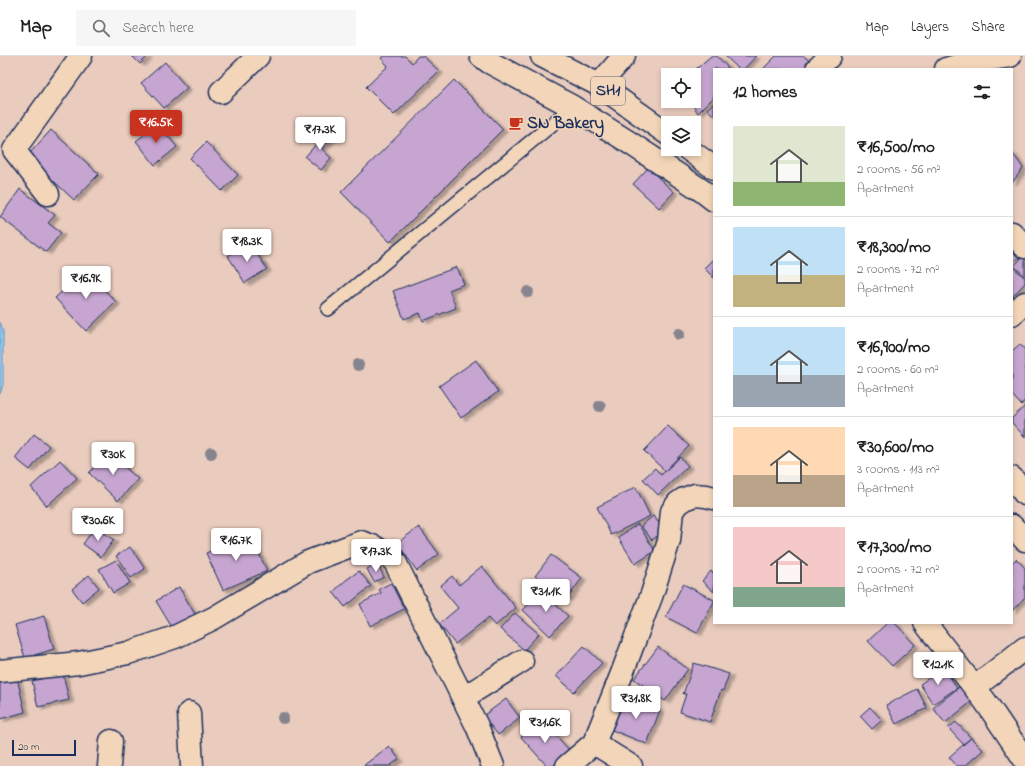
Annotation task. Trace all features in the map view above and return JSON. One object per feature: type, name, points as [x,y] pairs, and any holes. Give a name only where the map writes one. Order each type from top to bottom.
[{"type":"street","points":[[48,194],[14,150],[81,56]]},
{"type":"street","points":[[221,92],[258,56]]},
{"type":"street","name":"SH1","points":[[481,56],[489,62],[573,107],[627,141],[707,195]]},
{"type":"street","name":"SH1","points":[[542,56],[599,85],[661,129]]},
{"type":"street","points":[[599,85],[624,56]]},
{"type":"street","points":[[818,68],[830,56]]},
{"type":"street","points":[[949,68],[969,62],[1010,56]]},
{"type":"street","points":[[1013,69],[1022,56]]},
{"type":"street","points":[[697,156],[713,168]]},
{"type":"street","points":[[707,195],[713,173]]},
{"type":"street","points":[[1013,234],[1025,247]]},
{"type":"street","points":[[1013,313],[1025,302]]},
{"type":"street","points":[[567,766],[594,743],[652,594],[669,541],[672,511],[684,498],[694,495],[713,498]]},
{"type":"street","points":[[1013,527],[1025,540]]},
{"type":"street","points":[[0,671],[79,663],[128,653],[175,637],[214,618],[308,562],[360,542],[375,547],[394,560],[477,726],[493,766]]},
{"type":"street","points":[[926,624],[975,687],[1025,760]]},
{"type":"street","points":[[975,687],[1025,648]]},
{"type":"street","points":[[463,698],[522,661]]},
{"type":"street","points":[[189,713],[192,766]]},
{"type":"street","points":[[109,766],[111,741]]},
{"type":"street","points":[[594,743],[631,766]]},
{"type":"lane","points":[[328,309],[573,107]]},
{"type":"water","points":[[0,322],[3,330],[3,385],[0,394]]},
{"type":"building","points":[[132,56],[148,56],[140,64]]},
{"type":"building","points":[[383,56],[405,56],[412,63],[418,56],[423,56],[439,71],[394,115],[366,87],[388,66],[381,58]]},
{"type":"building","points":[[711,56],[717,56],[728,68],[713,68],[713,98],[698,113],[695,108],[701,108],[701,68],[697,68]]},
{"type":"building","points":[[725,56],[756,56],[745,68],[738,68]]},
{"type":"building","points":[[776,56],[804,56],[812,64],[808,68],[764,68]]},
{"type":"building","points":[[165,62],[187,88],[164,108],[141,83]]},
{"type":"building","points":[[454,80],[503,129],[390,242],[341,192]]},
{"type":"building","points":[[713,104],[713,115],[707,109]]},
{"type":"building","points":[[158,124],[177,147],[155,165],[136,141]]},
{"type":"building","points":[[329,129],[335,134],[322,149],[331,158],[321,170],[305,157]]},
{"type":"building","points":[[51,130],[99,174],[74,200],[27,156]]},
{"type":"building","points":[[206,142],[238,175],[222,191],[190,158]]},
{"type":"building","points":[[1013,153],[1023,168],[1013,182]]},
{"type":"building","points":[[648,168],[674,192],[659,208],[633,184]]},
{"type":"building","points":[[20,189],[55,215],[48,223],[61,233],[46,252],[0,217]]},
{"type":"building","points":[[1013,240],[1025,250],[1013,263]]},
{"type":"building","points":[[249,242],[267,269],[245,283],[228,256]]},
{"type":"building","points":[[1025,254],[1025,276],[1014,266]]},
{"type":"building","points":[[713,259],[713,277],[704,268]]},
{"type":"building","points":[[457,267],[464,284],[449,290],[456,308],[423,321],[420,313],[404,319],[393,291]]},
{"type":"building","points":[[1013,267],[1025,278],[1025,283],[1013,296]]},
{"type":"building","points":[[85,270],[116,302],[86,331],[55,298]]},
{"type":"building","points":[[1020,344],[1025,350],[1025,400],[1021,405],[1013,396],[1013,350]]},
{"type":"building","points":[[476,360],[498,392],[461,418],[439,386]]},
{"type":"building","points":[[1025,406],[1025,437],[1013,424],[1013,417]]},
{"type":"building","points":[[668,426],[689,446],[665,471],[644,451]]},
{"type":"building","points":[[34,434],[49,446],[30,470],[15,458]]},
{"type":"building","points":[[108,452],[138,479],[118,501],[89,473]]},
{"type":"building","points":[[680,457],[688,466],[658,495],[643,479],[655,468],[661,475]]},
{"type":"building","points":[[60,460],[77,478],[47,506],[31,487]]},
{"type":"building","points":[[636,487],[650,516],[611,535],[597,507]]},
{"type":"building","points":[[653,516],[665,530],[652,540],[641,526]]},
{"type":"building","points":[[638,524],[655,551],[635,564],[618,537]]},
{"type":"building","points":[[95,527],[114,540],[101,557],[83,544]]},
{"type":"building","points":[[419,527],[439,554],[417,571],[397,543]]},
{"type":"building","points":[[250,534],[267,571],[223,590],[206,553]]},
{"type":"building","points":[[130,547],[145,569],[131,578],[116,556]]},
{"type":"building","points":[[551,555],[582,578],[567,599],[535,576]]},
{"type":"building","points":[[1016,559],[1025,568],[1025,597],[1013,610],[1013,562]]},
{"type":"building","points":[[116,560],[130,583],[113,593],[99,569]]},
{"type":"building","points":[[377,563],[384,577],[374,582],[367,569]]},
{"type":"building","points":[[482,566],[516,608],[495,626],[488,618],[455,644],[439,624],[458,608],[440,586],[452,576],[459,585]]},
{"type":"building","points":[[359,571],[371,586],[345,607],[333,592]]},
{"type":"building","points":[[711,571],[713,573],[713,591],[702,581]]},
{"type":"building","points":[[89,575],[99,588],[82,602],[72,589]]},
{"type":"building","points":[[391,583],[404,609],[370,626],[360,604],[381,593],[379,589]]},
{"type":"building","points":[[683,584],[713,599],[713,604],[697,633],[666,617]]},
{"type":"building","points":[[179,587],[196,616],[173,629],[156,601]]},
{"type":"building","points":[[541,591],[568,616],[550,636],[523,610]]},
{"type":"building","points":[[515,613],[539,634],[524,650],[500,629]]},
{"type":"building","points":[[44,616],[54,649],[25,658],[15,625]]},
{"type":"building","points":[[886,624],[896,624],[915,645],[892,666],[868,641]]},
{"type":"building","points":[[584,646],[602,663],[574,692],[556,676]]},
{"type":"building","points":[[658,647],[688,669],[665,701],[634,679]]},
{"type":"building","points":[[694,663],[729,674],[723,691],[721,690],[710,722],[680,712],[686,694],[683,694]]},
{"type":"building","points":[[944,668],[957,688],[933,704],[920,684]]},
{"type":"building","points":[[63,674],[69,700],[38,707],[32,681]]},
{"type":"building","points":[[17,678],[25,712],[0,719],[0,682]]},
{"type":"building","points":[[963,684],[975,699],[945,723],[933,708]]},
{"type":"building","points":[[917,689],[927,708],[896,724],[886,705]]},
{"type":"building","points":[[625,697],[660,710],[647,744],[612,730]]},
{"type":"building","points":[[506,699],[520,718],[498,735],[483,716]]},
{"type":"building","points":[[870,707],[882,720],[872,729],[860,716]]},
{"type":"building","points":[[541,719],[570,751],[553,766],[547,766],[521,737]]},
{"type":"building","points":[[956,722],[971,738],[963,744],[948,728]]},
{"type":"building","points":[[971,738],[983,750],[965,766],[957,766],[949,757]]},
{"type":"building","points":[[389,746],[399,759],[390,766],[363,766]]},
{"type":"place","name":"SN Bakery","points":[[516,123]]}]
